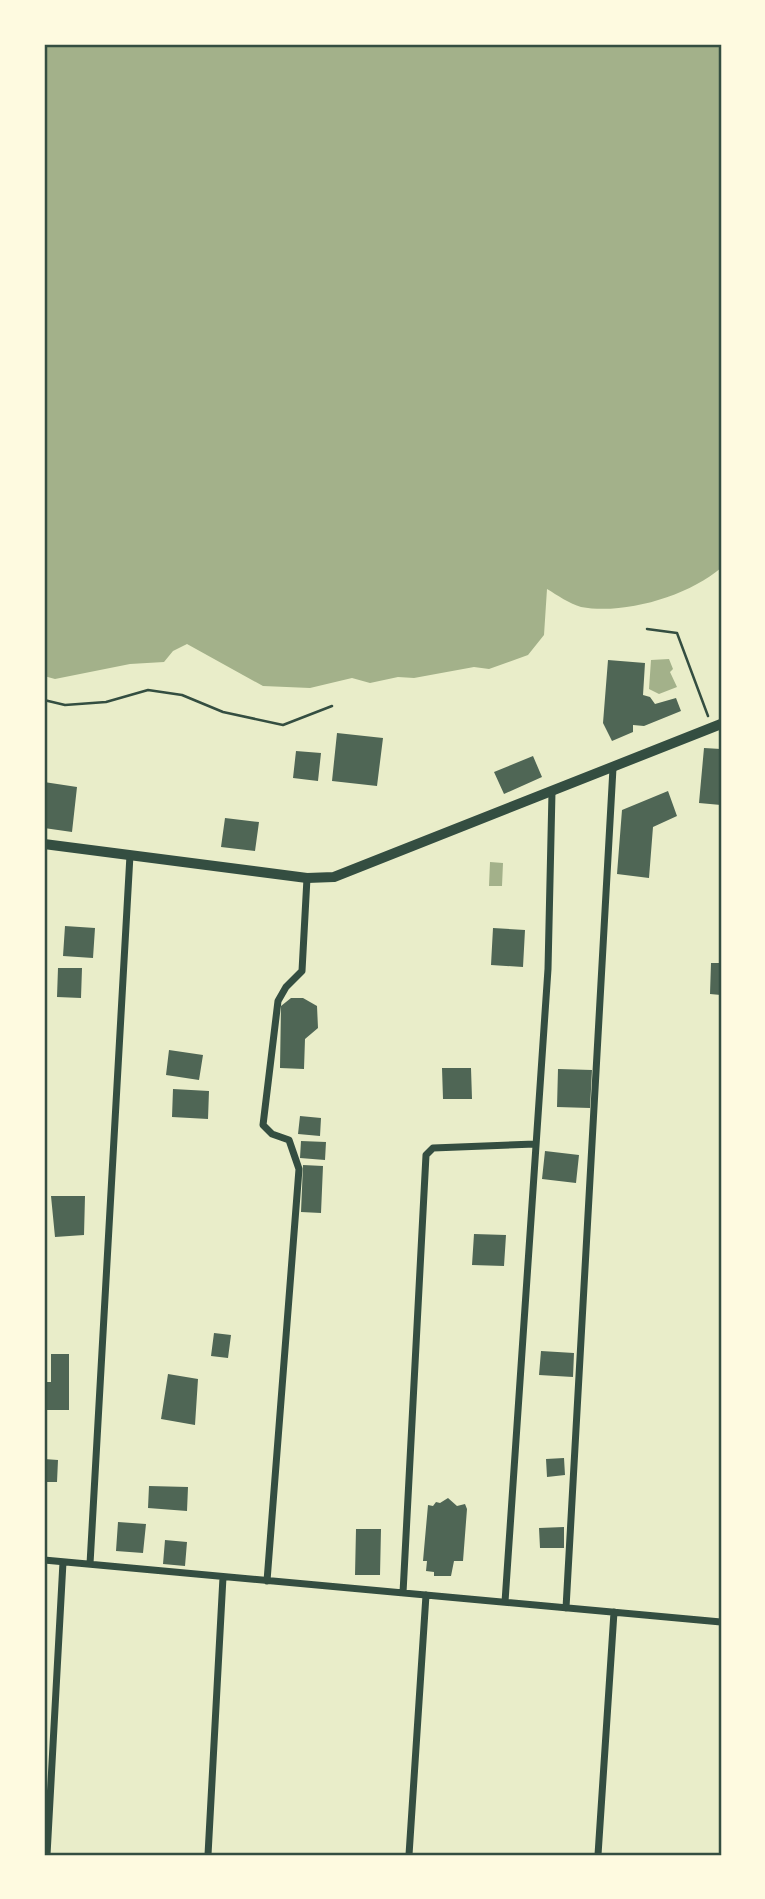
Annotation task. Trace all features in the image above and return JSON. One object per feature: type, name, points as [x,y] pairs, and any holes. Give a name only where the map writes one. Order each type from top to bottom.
[{"type":"street","points":[[44,844],[307,878],[334,877],[717,726]]},
{"type":"street","points":[[566,1608],[613,768]]},
{"type":"street","points":[[505,1602],[548,969],[552,792]]},
{"type":"street","points":[[90,1564],[130,855]]},
{"type":"street","points":[[267,1581],[299,1169],[289,1140],[272,1134],[263,1125],[278,1001],[286,987],[302,971],[307,878]]},
{"type":"street","points":[[403,1593],[426,1155],[433,1148],[535,1144]]},
{"type":"street","points":[[44,1560],[721,1622]]},
{"type":"street","points":[[47,1855],[63,1562]]},
{"type":"street","points":[[208,1855],[223,1577]]},
{"type":"street","points":[[409,1855],[426,1595]]},
{"type":"street","points":[[598,1855],[614,1612]]},
{"type":"path","points":[[647,629],[677,633],[717,726]]},
{"type":"path","points":[[44,700],[65,705],[106,702],[148,690],[182,695],[223,712],[284,725],[332,706]]},
{"type":"shaded area","points":[[44,44],[721,44],[721,568],[674,595],[636,606],[598,609],[581,607],[547,589],[544,635],[528,655],[489,669],[474,667],[370,683],[352,678],[310,688],[263,686],[187,644],[173,651],[164,662],[130,664],[55,679],[44,676]]},
{"type":"shaded area","points":[[669,659],[673,669],[670,672],[677,687],[659,694],[649,689],[651,660]]},
{"type":"shaded area","points":[[490,862],[503,863],[502,886],[489,886]]},
{"type":"building","points":[[608,660],[645,663],[643,695],[650,697],[655,704],[676,698],[681,711],[644,726],[633,725],[633,732],[612,741],[603,723]]},
{"type":"building","points":[[337,733],[383,738],[377,786],[332,781]]},
{"type":"building","points":[[704,748],[721,749],[721,805],[699,803]]},
{"type":"building","points":[[296,751],[321,753],[318,781],[293,778]]},
{"type":"building","points":[[533,756],[542,777],[504,794],[494,772]]},
{"type":"building","points":[[44,782],[77,787],[72,832],[44,828]]},
{"type":"building","points":[[668,791],[677,816],[653,827],[649,878],[617,874],[622,810]]},
{"type":"building","points":[[225,818],[259,822],[255,851],[221,847]]},
{"type":"building","points":[[65,926],[95,928],[93,958],[63,956]]},
{"type":"building","points":[[493,928],[525,930],[523,967],[491,965]]},
{"type":"building","points":[[711,963],[721,963],[721,995],[710,994]]},
{"type":"building","points":[[58,968],[82,968],[81,998],[57,997]]},
{"type":"building","points":[[291,998],[303,998],[317,1006],[318,1028],[305,1039],[304,1069],[280,1068],[281,1006]]},
{"type":"building","points":[[169,1050],[203,1055],[199,1080],[166,1075]]},
{"type":"building","points":[[442,1068],[471,1068],[472,1099],[443,1099]]},
{"type":"building","points":[[558,1069],[592,1070],[590,1108],[557,1107]]},
{"type":"building","points":[[173,1089],[209,1091],[208,1119],[172,1117]]},
{"type":"building","points":[[300,1116],[321,1118],[320,1136],[298,1134]]},
{"type":"building","points":[[301,1141],[326,1142],[325,1160],[300,1158]]},
{"type":"building","points":[[545,1151],[579,1155],[576,1183],[542,1179]]},
{"type":"building","points":[[303,1165],[323,1166],[321,1213],[301,1212]]},
{"type":"building","points":[[51,1196],[85,1196],[84,1235],[55,1237]]},
{"type":"building","points":[[474,1234],[506,1235],[504,1266],[472,1265]]},
{"type":"building","points":[[214,1333],[231,1335],[228,1358],[211,1356]]},
{"type":"building","points":[[541,1351],[574,1353],[573,1377],[539,1375]]},
{"type":"building","points":[[51,1354],[69,1354],[69,1410],[44,1410],[44,1382],[51,1382]]},
{"type":"building","points":[[168,1374],[198,1379],[195,1425],[161,1419]]},
{"type":"building","points":[[564,1458],[565,1475],[547,1477],[546,1459]]},
{"type":"building","points":[[44,1459],[58,1460],[57,1482],[44,1482]]},
{"type":"building","points":[[149,1486],[188,1487],[187,1511],[148,1508]]},
{"type":"building","points":[[448,1498],[457,1506],[465,1504],[467,1509],[463,1561],[454,1561],[451,1576],[434,1576],[434,1572],[426,1571],[427,1561],[423,1561],[428,1505],[433,1506],[436,1502],[440,1503]]},
{"type":"building","points":[[118,1522],[146,1524],[143,1553],[116,1551]]},
{"type":"building","points":[[564,1527],[564,1548],[540,1548],[539,1528]]},
{"type":"building","points":[[356,1529],[381,1529],[380,1575],[355,1575]]},
{"type":"building","points":[[165,1540],[187,1542],[185,1566],[163,1564]]}]
